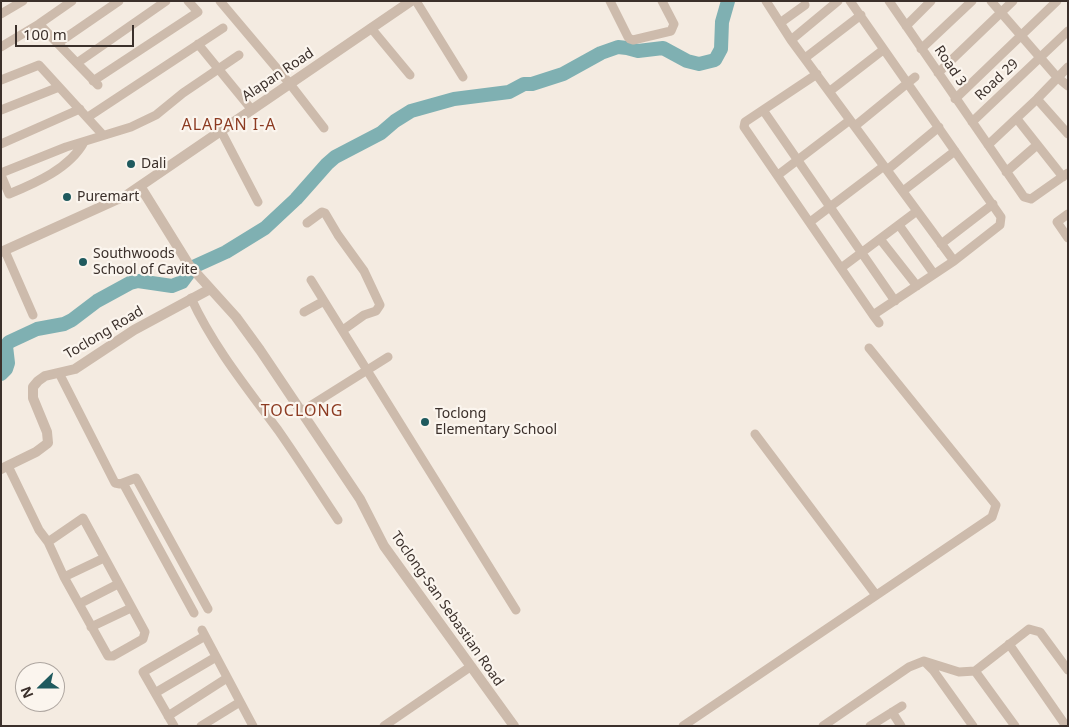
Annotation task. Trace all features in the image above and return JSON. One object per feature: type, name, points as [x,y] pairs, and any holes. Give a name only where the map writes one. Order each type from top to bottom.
[{"type":"street","points":[[1,14],[9,5],[23,1]]},
{"type":"street","points":[[1,47],[72,1]]},
{"type":"street","points":[[58,43],[119,1]]},
{"type":"street","points":[[77,63],[166,1]]},
{"type":"street","points":[[39,24],[96,83],[198,12],[188,1]]},
{"type":"street","points":[[220,1],[290,84],[324,128]]},
{"type":"street","name":"Alapan Road","points":[[3,252],[127,194],[411,1]]},
{"type":"street","points":[[416,1],[463,77]]},
{"type":"street","points":[[610,1],[628,37],[633,40],[671,31],[674,28],[674,24],[662,1]]},
{"type":"street","points":[[766,1],[791,40],[954,261]]},
{"type":"street","points":[[791,40],[838,1]]},
{"type":"street","points":[[817,74],[745,122],[744,127],[876,319],[895,301],[954,261],[1000,225],[1001,217],[939,127],[912,80],[883,50],[850,1]]},
{"type":"street","name":"Road 3","points":[[889,1],[955,99],[1027,199],[1065,175]]},
{"type":"street","points":[[906,26],[931,1]]},
{"type":"street","points":[[921,49],[972,1]]},
{"type":"street","points":[[991,1],[1057,77],[1068,86]]},
{"type":"street","points":[[938,73],[1013,1]]},
{"type":"street","points":[[955,99],[1057,1]]},
{"type":"street","points":[[780,24],[805,5]]},
{"type":"street","points":[[805,58],[861,15]]},
{"type":"street","points":[[88,117],[223,28]]},
{"type":"street","points":[[371,28],[410,75]]},
{"type":"street","name":"Road 29","points":[[972,122],[1068,31]]},
{"type":"street","points":[[198,44],[252,110]]},
{"type":"street","points":[[830,91],[883,50]]},
{"type":"street","points":[[84,142],[78,152],[58,169],[28,186],[9,194],[1,174],[66,147],[132,127],[156,115],[183,93],[240,55]]},
{"type":"street","points":[[1,80],[39,65],[103,135]]},
{"type":"street","points":[[988,146],[1068,67]]},
{"type":"street","points":[[778,175],[912,80]]},
{"type":"street","points":[[1,110],[59,87]]},
{"type":"street","points":[[1037,99],[1068,134]]},
{"type":"street","points":[[1,144],[80,109]]},
{"type":"street","points":[[763,110],[796,161],[895,301]]},
{"type":"street","points":[[1017,119],[1037,145],[1065,175]]},
{"type":"street","points":[[810,222],[886,168],[939,127]]},
{"type":"street","points":[[221,131],[258,202]]},
{"type":"street","points":[[1006,172],[1037,145]]},
{"type":"street","points":[[903,191],[955,151]]},
{"type":"street","name":"Toclong-San Sebastian Road","points":[[140,186],[189,265],[236,317],[302,411],[364,506],[384,546],[514,726]]},
{"type":"street","points":[[942,244],[993,204]]},
{"type":"street","points":[[841,268],[917,211]]},
{"type":"street","points":[[307,223],[318,214],[325,213],[338,235],[364,270],[380,305],[376,311],[364,315],[343,330]]},
{"type":"street","points":[[1068,214],[1058,221],[1057,224],[1068,238]]},
{"type":"street","points":[[899,225],[934,274]]},
{"type":"street","points":[[880,239],[916,286]]},
{"type":"street","points":[[3,252],[33,315]]},
{"type":"street","points":[[311,280],[516,610]]},
{"type":"street","name":"Toclong Road","points":[[4,467],[36,452],[48,444],[47,432],[36,407],[32,392],[33,387],[41,379],[59,372],[75,369],[134,330],[210,289]]},
{"type":"street","points":[[192,298],[201,319],[229,363],[286,442],[338,520]]},
{"type":"street","points":[[304,312],[324,301]]},
{"type":"street","points":[[683,726],[992,517],[996,505],[869,348]]},
{"type":"street","points":[[302,411],[366,369],[388,357]]},
{"type":"street","points":[[59,372],[115,483],[117,485],[136,478],[208,609]]},
{"type":"street","points":[[755,434],[876,595]]},
{"type":"street","points":[[4,467],[39,530],[48,542],[64,577],[108,656],[113,656],[143,639],[145,632],[130,608],[83,518],[48,542]]},
{"type":"street","points":[[122,483],[194,613]]},
{"type":"street","points":[[64,577],[104,558]]},
{"type":"street","points":[[79,604],[118,584]]},
{"type":"street","points":[[91,627],[130,608]]},
{"type":"street","points":[[823,726],[909,667],[924,661],[960,672],[975,670],[1029,629],[1040,632],[1068,670]]},
{"type":"street","points":[[174,726],[143,675],[144,670],[204,633],[253,726]]},
{"type":"street","points":[[1009,644],[1066,726]]},
{"type":"street","points":[[155,693],[216,657]]},
{"type":"street","points":[[924,661],[933,670],[973,726]]},
{"type":"street","points":[[384,726],[470,667]]},
{"type":"street","points":[[975,670],[1015,726]]},
{"type":"street","points":[[168,716],[227,678]]},
{"type":"street","points":[[201,726],[240,702]]},
{"type":"street","points":[[870,726],[902,706]]},
{"type":"street","points":[[892,712],[900,726]]},
{"type":"waterway","points":[[1,374],[6,369],[8,363],[6,346],[9,342],[37,329],[64,324],[97,301],[130,283],[138,281],[172,286],[182,282],[193,267],[226,252],[265,228],[296,199],[335,157],[381,133],[411,111],[454,99],[509,92],[524,84],[532,84],[563,74],[601,53],[618,47],[638,51],[663,48],[687,61],[699,64],[715,60],[721,49],[722,22],[728,1]]},
{"type":"place","name":"Dali","points":[[131,164]]},
{"type":"place","name":"Puremart","points":[[67,197]]},
{"type":"place","name":"Southwoods School of Cavite","points":[[83,262]]},
{"type":"place","name":"Toclong Elementary School","points":[[425,422]]},
{"type":"district","name":"ALAPAN I-A","points":[[229,125]]},
{"type":"district","name":"TOCLONG","points":[[302,411]]}]
